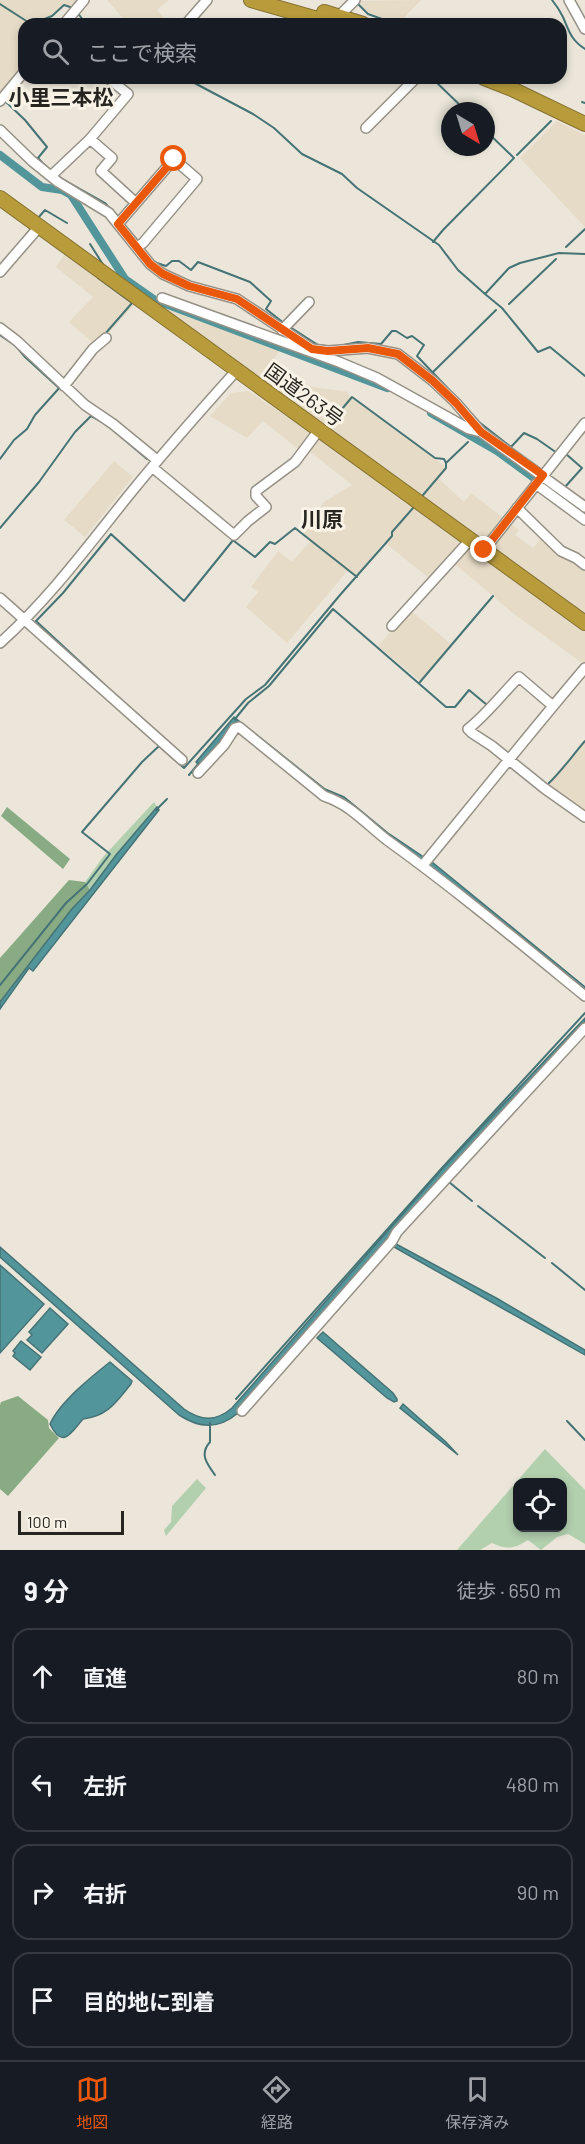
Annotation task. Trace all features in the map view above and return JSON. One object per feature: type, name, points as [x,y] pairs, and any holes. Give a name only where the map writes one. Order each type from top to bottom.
[{"type":"highway","points":[[251,0],[328,18]]},
{"type":"highway","points":[[285,0],[332,18]]},
{"type":"highway","points":[[499,84],[585,124]]},
{"type":"highway","points":[[520,84],[585,114]]},
{"type":"highway","name":"国道263号","points":[[0,198],[585,623]]},
{"type":"street","points":[[191,18],[207,0]]},
{"type":"street","points":[[569,0],[585,29]]},
{"type":"street","points":[[339,18],[354,2]]},
{"type":"street","points":[[69,18],[79,6]]},
{"type":"street","points":[[0,101],[18,79]]},
{"type":"street","points":[[53,174],[90,139],[128,94],[116,84]]},
{"type":"street","points":[[366,128],[411,84]]},
{"type":"street","points":[[0,130],[53,174],[121,221],[140,245],[150,264],[163,274],[189,286],[237,299],[285,326],[312,349],[328,351],[368,348],[398,354],[433,381],[481,432],[585,507]]},
{"type":"street","points":[[90,139],[112,158],[101,171],[136,202]]},
{"type":"street","points":[[121,221],[174,159],[197,179],[140,245]]},
{"type":"street","points":[[0,272],[39,226]]},
{"type":"street","points":[[162,298],[377,378],[469,429],[481,432]]},
{"type":"street","points":[[285,326],[309,302]]},
{"type":"street","points":[[0,328],[85,405],[113,424],[154,464],[235,534],[266,507],[256,493],[295,462],[319,430]]},
{"type":"street","points":[[63,384],[93,349],[106,338]]},
{"type":"street","points":[[0,643],[48,596],[154,464],[237,370]]},
{"type":"street","points":[[484,550],[585,423]]},
{"type":"street","points":[[536,484],[585,520]]},
{"type":"street","points":[[517,508],[561,551],[585,565]]},
{"type":"street","points":[[392,626],[470,540]]},
{"type":"street","points":[[0,598],[182,760]]},
{"type":"street","points":[[426,862],[510,760],[551,704],[583,670]]},
{"type":"street","points":[[551,704],[519,677],[489,707],[480,720],[468,729],[585,817]]},
{"type":"street","points":[[198,773],[224,745],[235,728],[239,727],[324,796],[340,801],[386,839],[426,862],[585,996]]},
{"type":"street","points":[[242,1411],[390,1243],[397,1232],[585,1028]]},
{"type":"shaded area","points":[[0,0],[78,0],[71,7],[64,5],[47,18],[18,18],[18,72],[0,95]]},
{"type":"shaded area","points":[[107,0],[169,0],[157,10],[164,18],[123,18]]},
{"type":"shaded area","points":[[421,0],[404,18],[384,18],[369,13],[354,1]]},
{"type":"shaded area","points":[[557,121],[585,135],[585,227],[520,158]]},
{"type":"shaded area","points":[[65,254],[134,305],[95,345],[69,322],[93,297],[56,267]]},
{"type":"shaded area","points":[[164,307],[279,351],[271,365],[281,376],[314,387],[348,392],[349,396],[446,467],[438,478],[464,502],[471,493],[519,530],[515,535],[533,548],[545,534],[585,565],[585,616],[163,310]]},
{"type":"shaded area","points":[[248,391],[313,434],[585,631],[585,665],[514,614],[449,559],[430,579],[384,542],[356,576],[348,570],[287,643],[246,607],[258,592],[251,587],[278,551],[292,562],[311,540],[300,530],[324,502],[352,485],[308,450],[303,453],[263,421],[247,438],[210,416],[231,393]]},
{"type":"shaded area","points":[[114,461],[133,477],[85,537],[64,520]]},
{"type":"shaded area","points":[[410,610],[451,644],[420,681],[378,646]]},
{"type":"shaded area","points":[[585,741],[585,813],[547,784]]},
{"type":"green space","points":[[154,802],[157,807],[90,890],[85,882],[103,857]]},
{"type":"green space","points":[[7,807],[70,859],[63,869],[1,816]]},
{"type":"green space","points":[[69,880],[85,882],[90,890],[71,910],[0,1002],[0,958]]},
{"type":"green space","points":[[18,1396],[48,1420],[49,1428],[59,1438],[8,1496],[0,1489],[0,1405],[1,1402]]},
{"type":"green space","points":[[545,1449],[585,1490],[585,1544],[568,1534],[557,1537],[541,1550],[528,1540],[510,1548],[492,1543],[480,1550],[457,1550],[513,1486],[513,1532],[567,1532],[567,1478],[520,1478]]},
{"type":"green space","points":[[197,1479],[206,1488],[166,1536],[164,1530],[171,1522],[172,1506]]},
{"type":"water","points":[[234,717],[325,789],[344,797],[388,833],[425,858],[423,861],[325,792],[236,721],[200,766],[196,762]]},
{"type":"water","points":[[157,807],[159,810],[33,971],[29,968],[0,1009],[0,1002],[71,910]]},
{"type":"water","points":[[432,862],[585,987],[585,992],[429,865]]},
{"type":"water","points":[[585,1018],[585,1023],[443,1177],[238,1413],[216,1425],[201,1425],[179,1415],[0,1257],[0,1247],[184,1409],[202,1418],[220,1416],[232,1408],[442,1169]]},
{"type":"water","points":[[396,1244],[498,1299],[585,1350],[585,1355],[394,1247]]},
{"type":"water","points":[[0,1265],[44,1304],[0,1353]]},
{"type":"water","points":[[50,1308],[68,1324],[42,1353],[27,1340],[32,1335],[29,1332]]},
{"type":"water","points":[[323,1332],[393,1393],[397,1401],[394,1402],[387,1398],[317,1338]]},
{"type":"water","points":[[21,1341],[41,1357],[30,1370],[13,1356],[15,1353],[13,1351]]},
{"type":"water","points":[[110,1362],[132,1381],[131,1384],[105,1411],[83,1419],[67,1436],[59,1436],[50,1424],[61,1407]]},
{"type":"water","points":[[403,1404],[446,1442],[458,1455],[400,1408]]},
{"type":"waterway","points":[[552,0],[563,18]]},
{"type":"waterway","points":[[357,3],[368,14],[379,18]]},
{"type":"waterway","points":[[0,4],[22,18]]},
{"type":"waterway","points":[[47,18],[64,5],[73,8]]},
{"type":"waterway","points":[[77,12],[82,18]]},
{"type":"waterway","points":[[567,26],[573,39],[585,49]]},
{"type":"waterway","points":[[196,84],[253,114],[274,128],[302,154],[342,174],[357,188],[439,245],[458,270],[485,294],[509,268],[520,263],[559,253],[585,254]]},
{"type":"waterway","points":[[438,84],[457,102]]},
{"type":"waterway","points":[[5,101],[25,120],[47,147],[38,158],[48,169]]},
{"type":"waterway","points":[[517,155],[551,121]]},
{"type":"waterway","points":[[433,242],[514,158],[495,140]]},
{"type":"waterway","points":[[0,155],[42,187],[62,190],[71,195],[125,279],[155,300],[387,388]]},
{"type":"waterway","points":[[57,176],[105,203],[111,210]]},
{"type":"waterway","points":[[38,218],[45,210],[67,223]]},
{"type":"waterway","points":[[124,225],[138,241]]},
{"type":"waterway","points":[[566,247],[585,229]]},
{"type":"waterway","points":[[17,246],[30,230]]},
{"type":"waterway","points":[[90,244],[104,266]]},
{"type":"waterway","points":[[509,304],[556,259]]},
{"type":"waterway","points":[[154,262],[166,266],[172,261],[179,261],[191,270],[198,262],[250,282],[271,301],[266,309],[285,324]]},
{"type":"waterway","points":[[98,278],[132,303],[105,334]]},
{"type":"waterway","points":[[485,294],[502,308],[538,352],[550,347],[585,376]]},
{"type":"waterway","points":[[432,373],[496,310]]},
{"type":"waterway","points":[[290,327],[318,345],[334,347],[358,342],[381,344],[392,331],[407,338],[412,336],[424,345],[417,356],[458,399]]},
{"type":"waterway","points":[[0,335],[16,346],[59,388]]},
{"type":"waterway","points":[[0,459],[61,386]]},
{"type":"waterway","points":[[327,427],[352,397],[435,458],[444,459],[446,463],[468,442]]},
{"type":"waterway","points":[[466,408],[479,422],[511,447],[524,433],[557,453]]},
{"type":"waterway","points":[[431,413],[497,451],[542,484]]},
{"type":"waterway","points":[[0,528],[39,482],[75,432],[91,416],[106,424],[147,459]]},
{"type":"waterway","points":[[566,454],[582,468],[565,487],[569,490]]},
{"type":"waterway","points":[[423,495],[446,468],[446,463]]},
{"type":"waterway","points":[[0,985],[66,903],[87,884],[110,854],[82,832],[142,762],[159,746],[184,768],[246,699],[265,685],[392,536],[392,532],[413,508]]},
{"type":"waterway","points":[[234,541],[255,557],[270,542],[275,544],[295,528],[357,577]]},
{"type":"waterway","points":[[106,686],[36,621],[63,593],[111,534],[184,601],[234,539]]},
{"type":"waterway","points":[[420,682],[493,596]]},
{"type":"waterway","points":[[235,719],[248,703],[269,686],[333,609],[446,707],[455,707],[469,690],[487,705]]},
{"type":"waterway","points":[[547,785],[585,741]]},
{"type":"waterway","points":[[189,775],[199,763]]},
{"type":"waterway","points":[[156,810],[167,799]]},
{"type":"waterway","points":[[236,1399],[442,1168],[585,1013]]},
{"type":"waterway","points":[[449,1182],[472,1201]]},
{"type":"waterway","points":[[478,1206],[545,1258]]},
{"type":"waterway","points":[[552,1263],[585,1290]]},
{"type":"waterway","points":[[567,1421],[585,1440]]},
{"type":"waterway","points":[[210,1423],[210,1442],[205,1455],[215,1475]]},
{"type":"district","name":"小里三本松","points":[[61,98]]},
{"type":"district","name":"川原","points":[[322,520]]},
{"type":"route","points":[[174,159],[118,224],[150,264],[163,274],[189,286],[237,299],[312,349],[328,351],[368,348],[398,354],[433,381],[481,432],[543,475],[484,550]]}]
